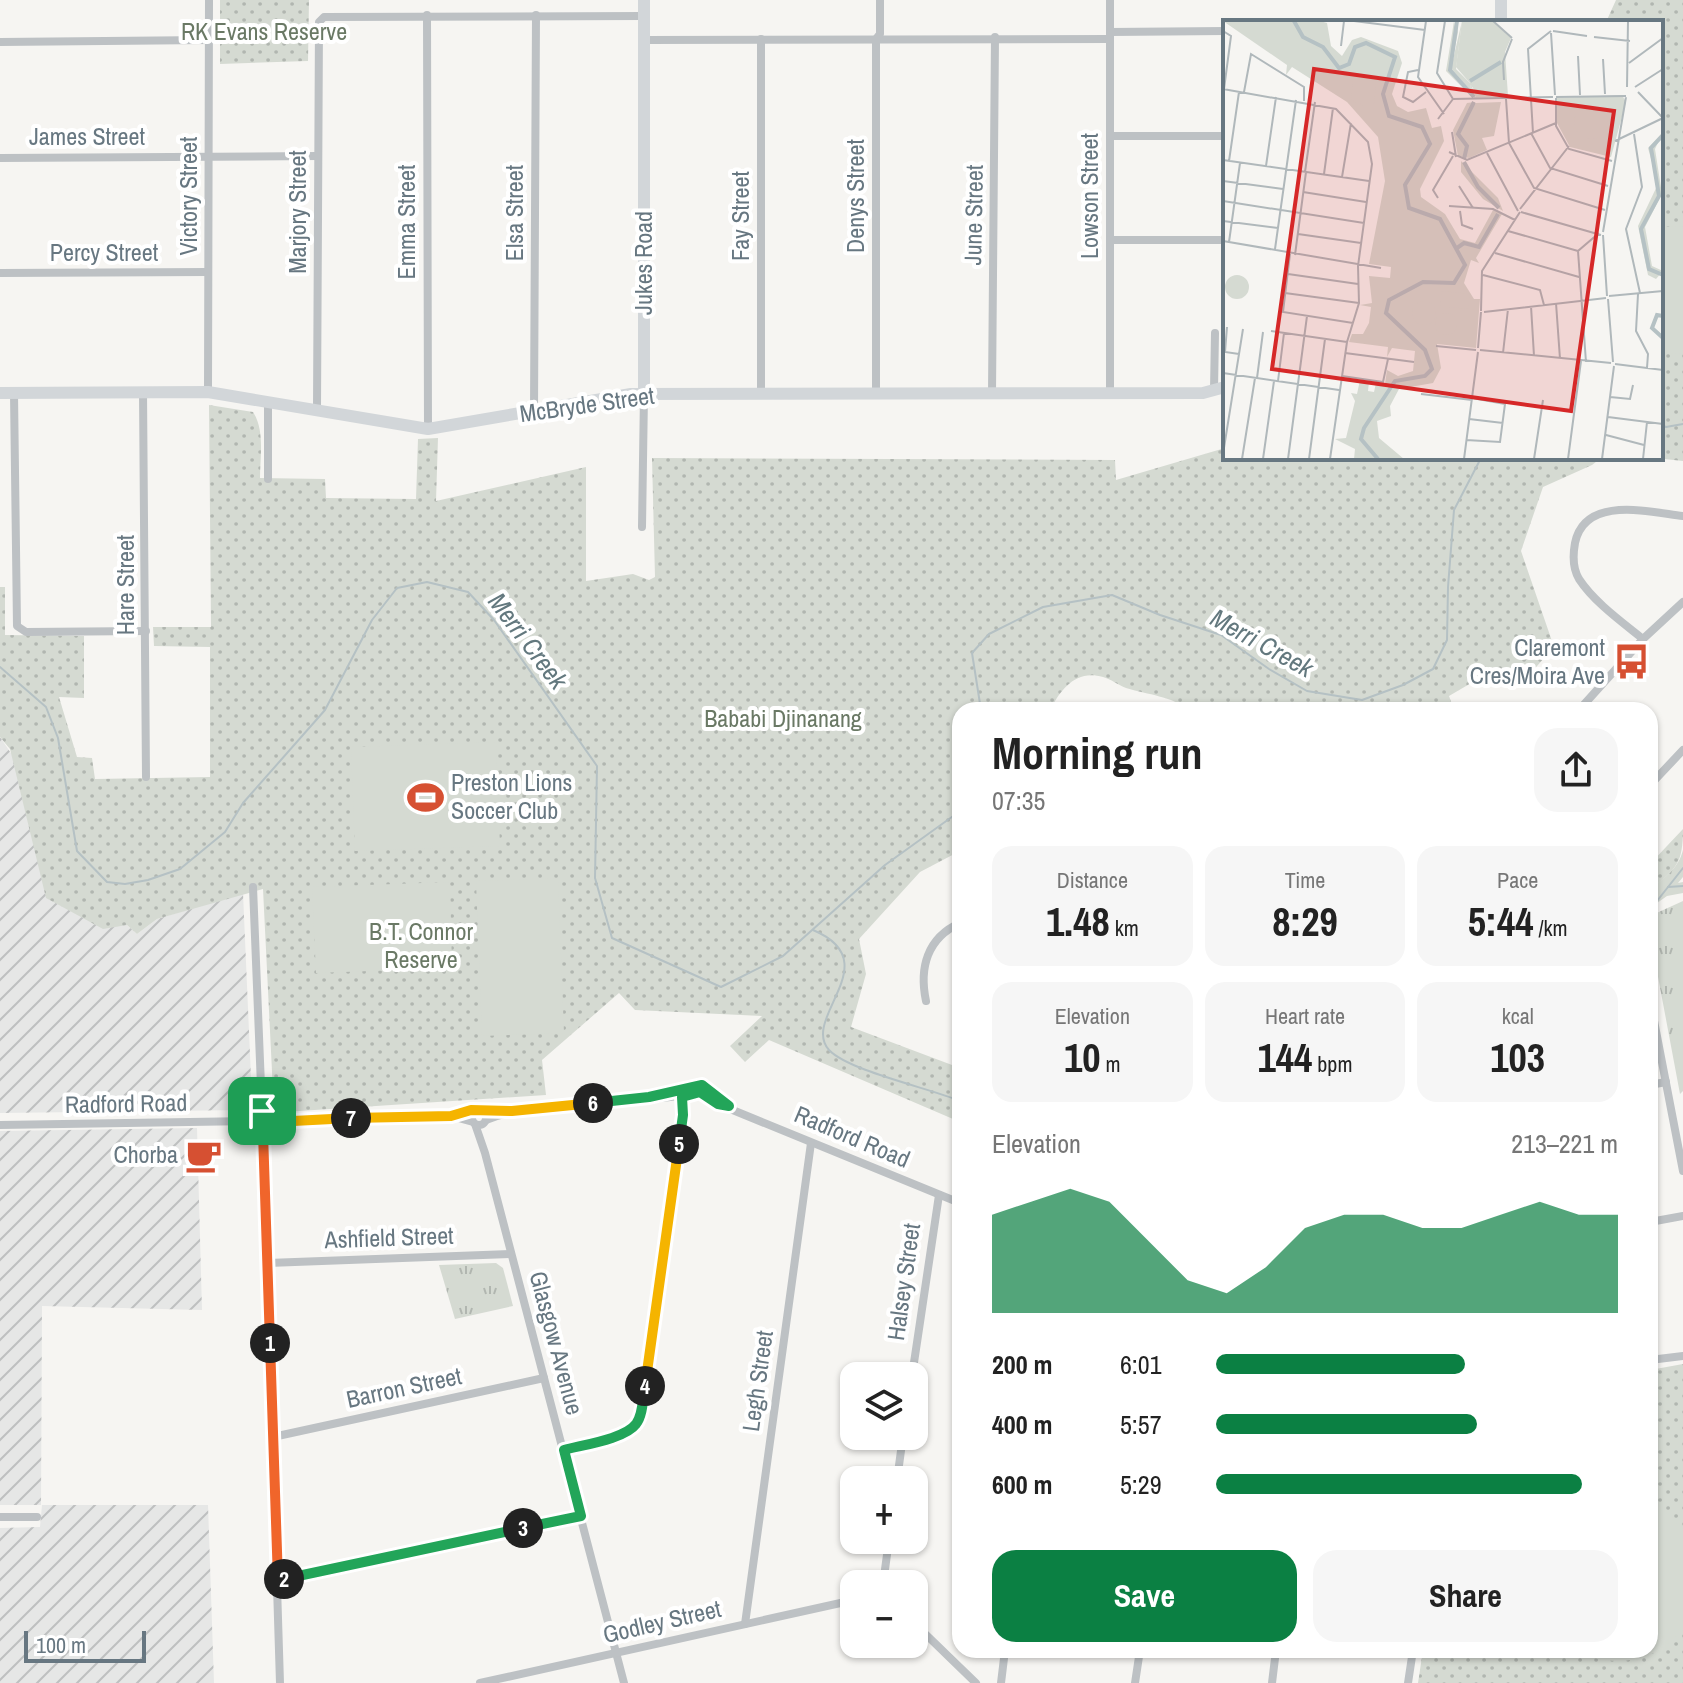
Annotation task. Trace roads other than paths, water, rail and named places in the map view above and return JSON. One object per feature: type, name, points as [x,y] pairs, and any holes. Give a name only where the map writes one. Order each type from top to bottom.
[{"type":"street","name":"Victory Street","points":[[208,392],[209,0]]},
{"type":"street","name":"Jukes Road","points":[[642,527],[644,0]]},
{"type":"street","name":"Denys Street","points":[[876,393],[876,39],[880,34],[880,0]]},
{"type":"street","name":"Lowson Street","points":[[1110,0],[1110,392]]},
{"type":"street","points":[[427,15],[644,16]]},
{"type":"street","name":"Marjory Street","points":[[317,410],[317,29],[324,17],[427,15]]},
{"type":"street","name":"Emma Street","points":[[427,15],[428,429]]},
{"type":"street","name":"Elsa Street","points":[[534,411],[536,15]]},
{"type":"street","points":[[644,40],[1110,36],[1223,31]]},
{"type":"street","name":"June Street","points":[[992,393],[995,37]]},
{"type":"street","name":"Fay Street","points":[[761,39],[761,393]]},
{"type":"street","points":[[0,42],[209,40]]},
{"type":"street","points":[[1110,136],[1223,136]]},
{"type":"street","name":"James Street","points":[[0,158],[318,156]]},
{"type":"street","points":[[1110,240],[1223,240]]},
{"type":"street","name":"Percy Street","points":[[0,273],[208,272]]},
{"type":"street","points":[[1215,333],[1220,389]]},
{"type":"street","name":"McBryde Street","points":[[0,393],[208,392],[428,429],[644,394],[1220,389]]},
{"type":"street","name":"Hare Street","points":[[143,392],[146,777]]},
{"type":"street","points":[[14,393],[17,626],[26,632],[146,631]]},
{"type":"street","points":[[268,403],[268,479]]},
{"type":"street","points":[[1643,639],[1579,580],[1574,560],[1577,537],[1589,519],[1607,511],[1636,510],[1683,516]]},
{"type":"street","points":[[1586,702],[1643,639],[1683,602]]},
{"type":"street","points":[[1658,777],[1683,750]]},
{"type":"street","points":[[253,887],[262,1111]]},
{"type":"street","points":[[926,1001],[923,978],[927,956],[940,935],[952,928]]},
{"type":"street","points":[[1658,1041],[1683,1171]]},
{"type":"street","points":[[1658,1084],[1666,1082]]},
{"type":"street","name":"Radford Road","points":[[274,1122],[451,1116],[471,1110],[512,1111],[700,1092],[718,1104],[952,1200]]},
{"type":"street","points":[[564,1450],[625,1434],[641,1414],[683,1115],[682,1094]]},
{"type":"street","points":[[262,1111],[269,1113],[274,1122],[269,1131],[263,1133],[256,1131],[252,1121],[254,1115],[262,1111]]},
{"type":"street","points":[[479,1111],[485,1114],[480,1123]]},
{"type":"street","name":"Radford Road","points":[[451,1116],[480,1123],[512,1111]]},
{"type":"street","name":"Radford Road","points":[[0,1125],[252,1121]]},
{"type":"street","name":"Glasgow Avenue","points":[[480,1123],[485,1153],[624,1683]]},
{"type":"street","points":[[263,1133],[280,1683]]},
{"type":"street","name":"Legh Street","points":[[745,1624],[811,1143]]},
{"type":"street","name":"Halsey Street","points":[[914,1362],[939,1195]]},
{"type":"street","points":[[1658,1221],[1683,1216]]},
{"type":"street","name":"Ashfield Street","points":[[268,1263],[511,1254]]},
{"type":"street","points":[[1658,1358],[1683,1354]]},
{"type":"street","name":"Barron Street","points":[[273,1437],[544,1378]]},
{"type":"street","points":[[278,1581],[581,1516]]},
{"type":"street","points":[[0,1517],[37,1517]]},
{"type":"street","name":"Godley Street","points":[[480,1683],[840,1603]]},
{"type":"street","points":[[928,1637],[976,1683]]},
{"type":"street","points":[[1000,1682],[1004,1658]]},
{"type":"street","points":[[1135,1683],[1139,1658]]},
{"type":"street","points":[[1272,1683],[1275,1658]]},
{"type":"street","points":[[1408,1683],[1412,1658]]},
{"type":"waterway","name":"Merri Creek","points":[[1663,426],[1683,424]]},
{"type":"waterway","name":"Merri Creek","points":[[980,702],[972,653],[989,634],[1043,607],[1112,595],[1221,635],[1307,691],[1362,700],[1403,685],[1433,669],[1447,640],[1454,510],[1480,460]]},
{"type":"waterway","name":"Merri Creek","points":[[0,667],[46,707],[58,738],[77,851],[107,882],[125,884],[180,869],[225,832],[243,803],[325,710],[372,620],[397,588],[427,582],[468,592],[494,620],[597,766],[595,878],[612,938],[721,987],[783,956],[885,865],[952,817]]},
{"type":"waterway","points":[[1658,900],[1683,868]]},
{"type":"waterway","points":[[1668,887],[1683,886]]},
{"type":"waterway","points":[[813,930],[834,943],[843,958],[844,974],[825,1022],[823,1037],[829,1050],[839,1058],[871,1072],[952,1098]]},
{"type":"place","name":"Claremont Cres/Moira Ave","points":[[1631,662]]},
{"type":"place","name":"Preston Lions Soccer Club","points":[[425,797]]},
{"type":"place","name":"Chorba","points":[[204,1155]]},
{"type":"park label","name":"RK Evans Reserve","points":[[264,32]]},
{"type":"park label","name":"Bababi Djinanang","points":[[783,719]]},
{"type":"park label","name":"B.T. Connor Reserve","points":[[421,946]]}]
